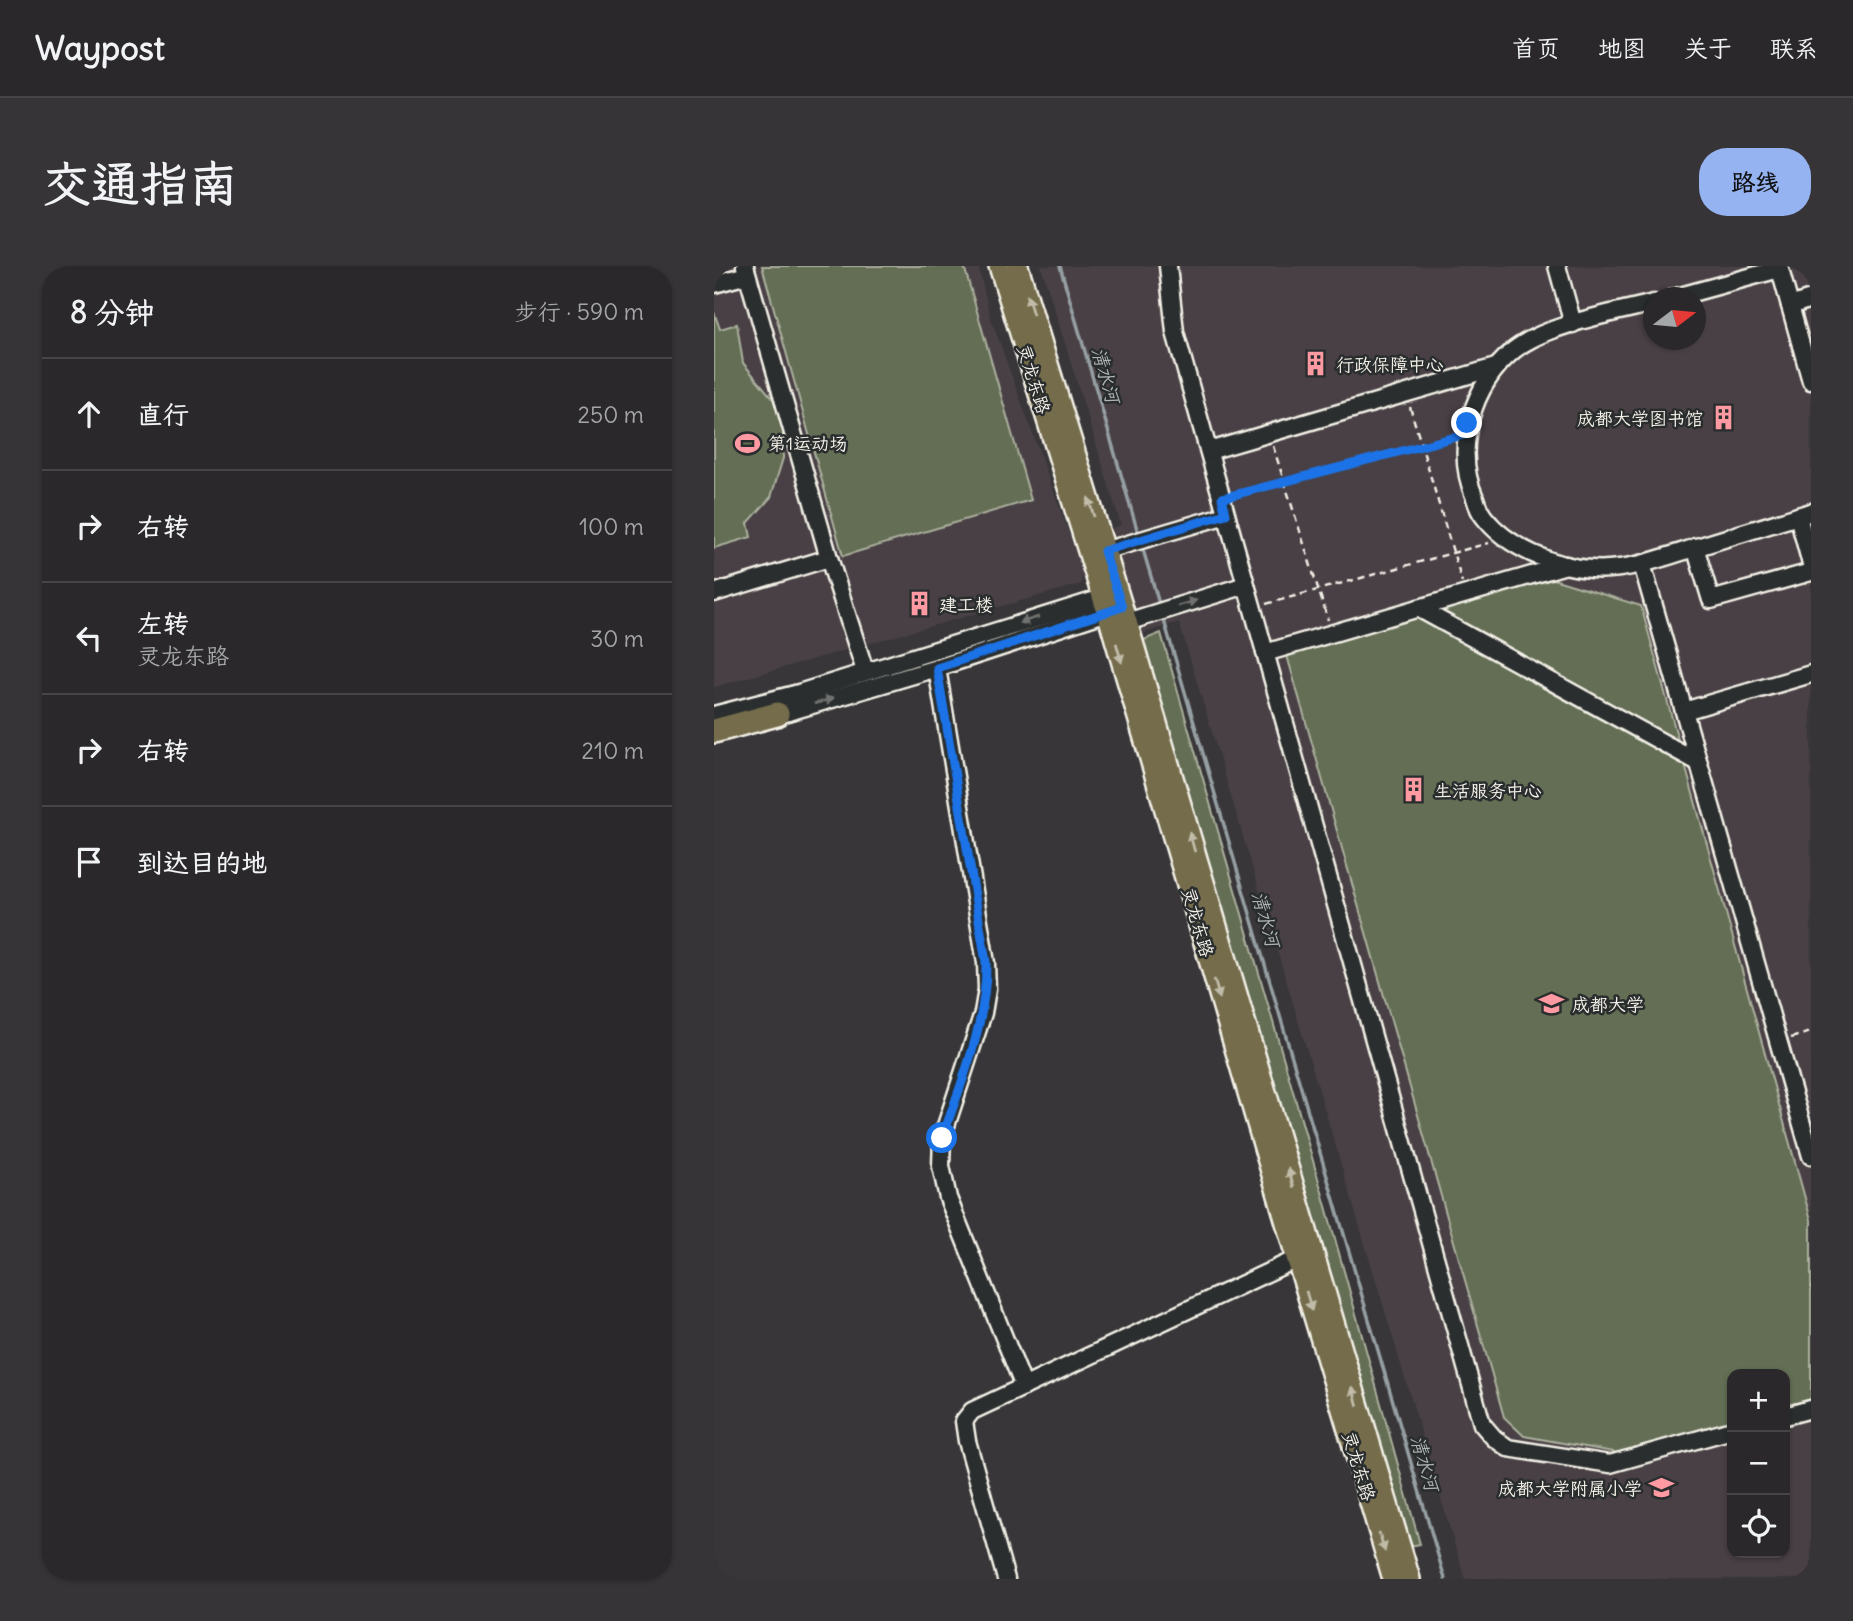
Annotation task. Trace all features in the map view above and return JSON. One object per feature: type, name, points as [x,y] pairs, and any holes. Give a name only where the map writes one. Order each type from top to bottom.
[{"type":"highway","points":[[714,731],[777,715]]},
{"type":"main road","name":"灵龙东路","points":[[999,266],[1120,608],[1305,1256],[1393,1579]]},
{"type":"main road","name":"灵龙东路","points":[[1018,266],[1113,548],[1120,608]]},
{"type":"main road","name":"灵龙东路","points":[[1305,1256],[1410,1579]]},
{"type":"street","points":[[1557,266],[1573,324]]},
{"type":"street","points":[[1706,288],[1779,267],[1811,381]]},
{"type":"street","points":[[1167,269],[1175,332],[1226,514],[1238,588],[1252,608],[1482,1424],[1494,1438],[1508,1448],[1610,1464],[1727,1431]]},
{"type":"street","points":[[714,284],[746,270],[829,558],[865,671]]},
{"type":"street","points":[[1790,306],[1811,299]]},
{"type":"street","points":[[1643,306],[1541,335],[1516,348],[1496,368],[1467,423],[1465,456],[1469,485],[1482,516],[1506,539],[1538,555],[1566,565],[1592,570],[1642,564],[1805,514],[1811,564]]},
{"type":"street","points":[[1209,451],[1496,368]]},
{"type":"street","points":[[1113,548],[1226,514]]},
{"type":"street","points":[[1695,547],[1711,600],[1811,572]]},
{"type":"street","points":[[714,593],[829,558]]},
{"type":"street","points":[[1642,564],[1811,1156]]},
{"type":"street","points":[[1265,653],[1566,565]]},
{"type":"street","points":[[714,716],[865,671],[1120,608],[1238,588]]},
{"type":"street","points":[[714,741],[777,715],[937,668],[1120,608]]},
{"type":"street","points":[[1418,608],[1698,762]]},
{"type":"street","points":[[937,668],[986,962],[987,989],[983,1013],[942,1138],[941,1166],[948,1198],[1024,1387]]},
{"type":"street","points":[[1684,711],[1811,674]]},
{"type":"street","points":[[1006,1579],[967,1441],[964,1420],[972,1411],[1305,1256]]},
{"type":"street","points":[[1790,1415],[1811,1409]]},
{"type":"path","points":[[1406,394],[1465,594]]},
{"type":"path","points":[[1269,433],[1332,633]]},
{"type":"path","points":[[1222,498],[1467,434]]},
{"type":"path","points":[[1252,608],[1506,539]]},
{"type":"path","points":[[1778,1041],[1811,1032]]},
{"type":"shaded area","points":[[714,266],[978,266],[991,319],[1083,572],[1081,584],[714,687]]},
{"type":"shaded area","name":"成都大学","points":[[1041,266],[1811,266],[1811,1579],[1465,1579],[1179,622],[1141,634],[1110,529],[1121,525]]},
{"type":"green space","points":[[762,266],[964,266],[1031,500],[843,556]]},
{"type":"green space","name":"第1运动场","points":[[714,312],[720,329],[737,324],[743,363],[774,400],[783,428],[783,458],[771,497],[748,523],[751,537],[714,548]]},
{"type":"green space","points":[[1553,579],[1641,606],[1811,1220],[1811,1399],[1790,1405],[1790,1369],[1727,1369],[1727,1422],[1619,1453],[1524,1436],[1504,1417],[1286,652]]},
{"type":"green space","points":[[1161,633],[1420,1544],[1410,1546],[1141,641]]},
{"type":"waterway","name":"清水河","points":[[1060,266],[1139,536]]},
{"type":"waterway","name":"清水河","points":[[1141,543],[1160,607]]},
{"type":"waterway","name":"清水河","points":[[1163,617],[1445,1579]]},
{"type":"place","name":"行政保障中心","points":[[1316,364]]},
{"type":"place","name":"成都大学图书馆","points":[[1723,418]]},
{"type":"place","name":"第1运动场","points":[[748,443]]},
{"type":"place","name":"建工楼","points":[[919,604]]},
{"type":"place","name":"生活服务中心","points":[[1414,790]]},
{"type":"place","name":"成都大学","points":[[1552,1004]]},
{"type":"place","name":"成都大学附属小学","points":[[1662,1488]]},
{"type":"route","points":[[942,1138],[983,1013],[987,989],[986,962],[937,668],[1122,607],[1104,551],[1226,514],[1222,498],[1467,434],[1467,423]]}]
